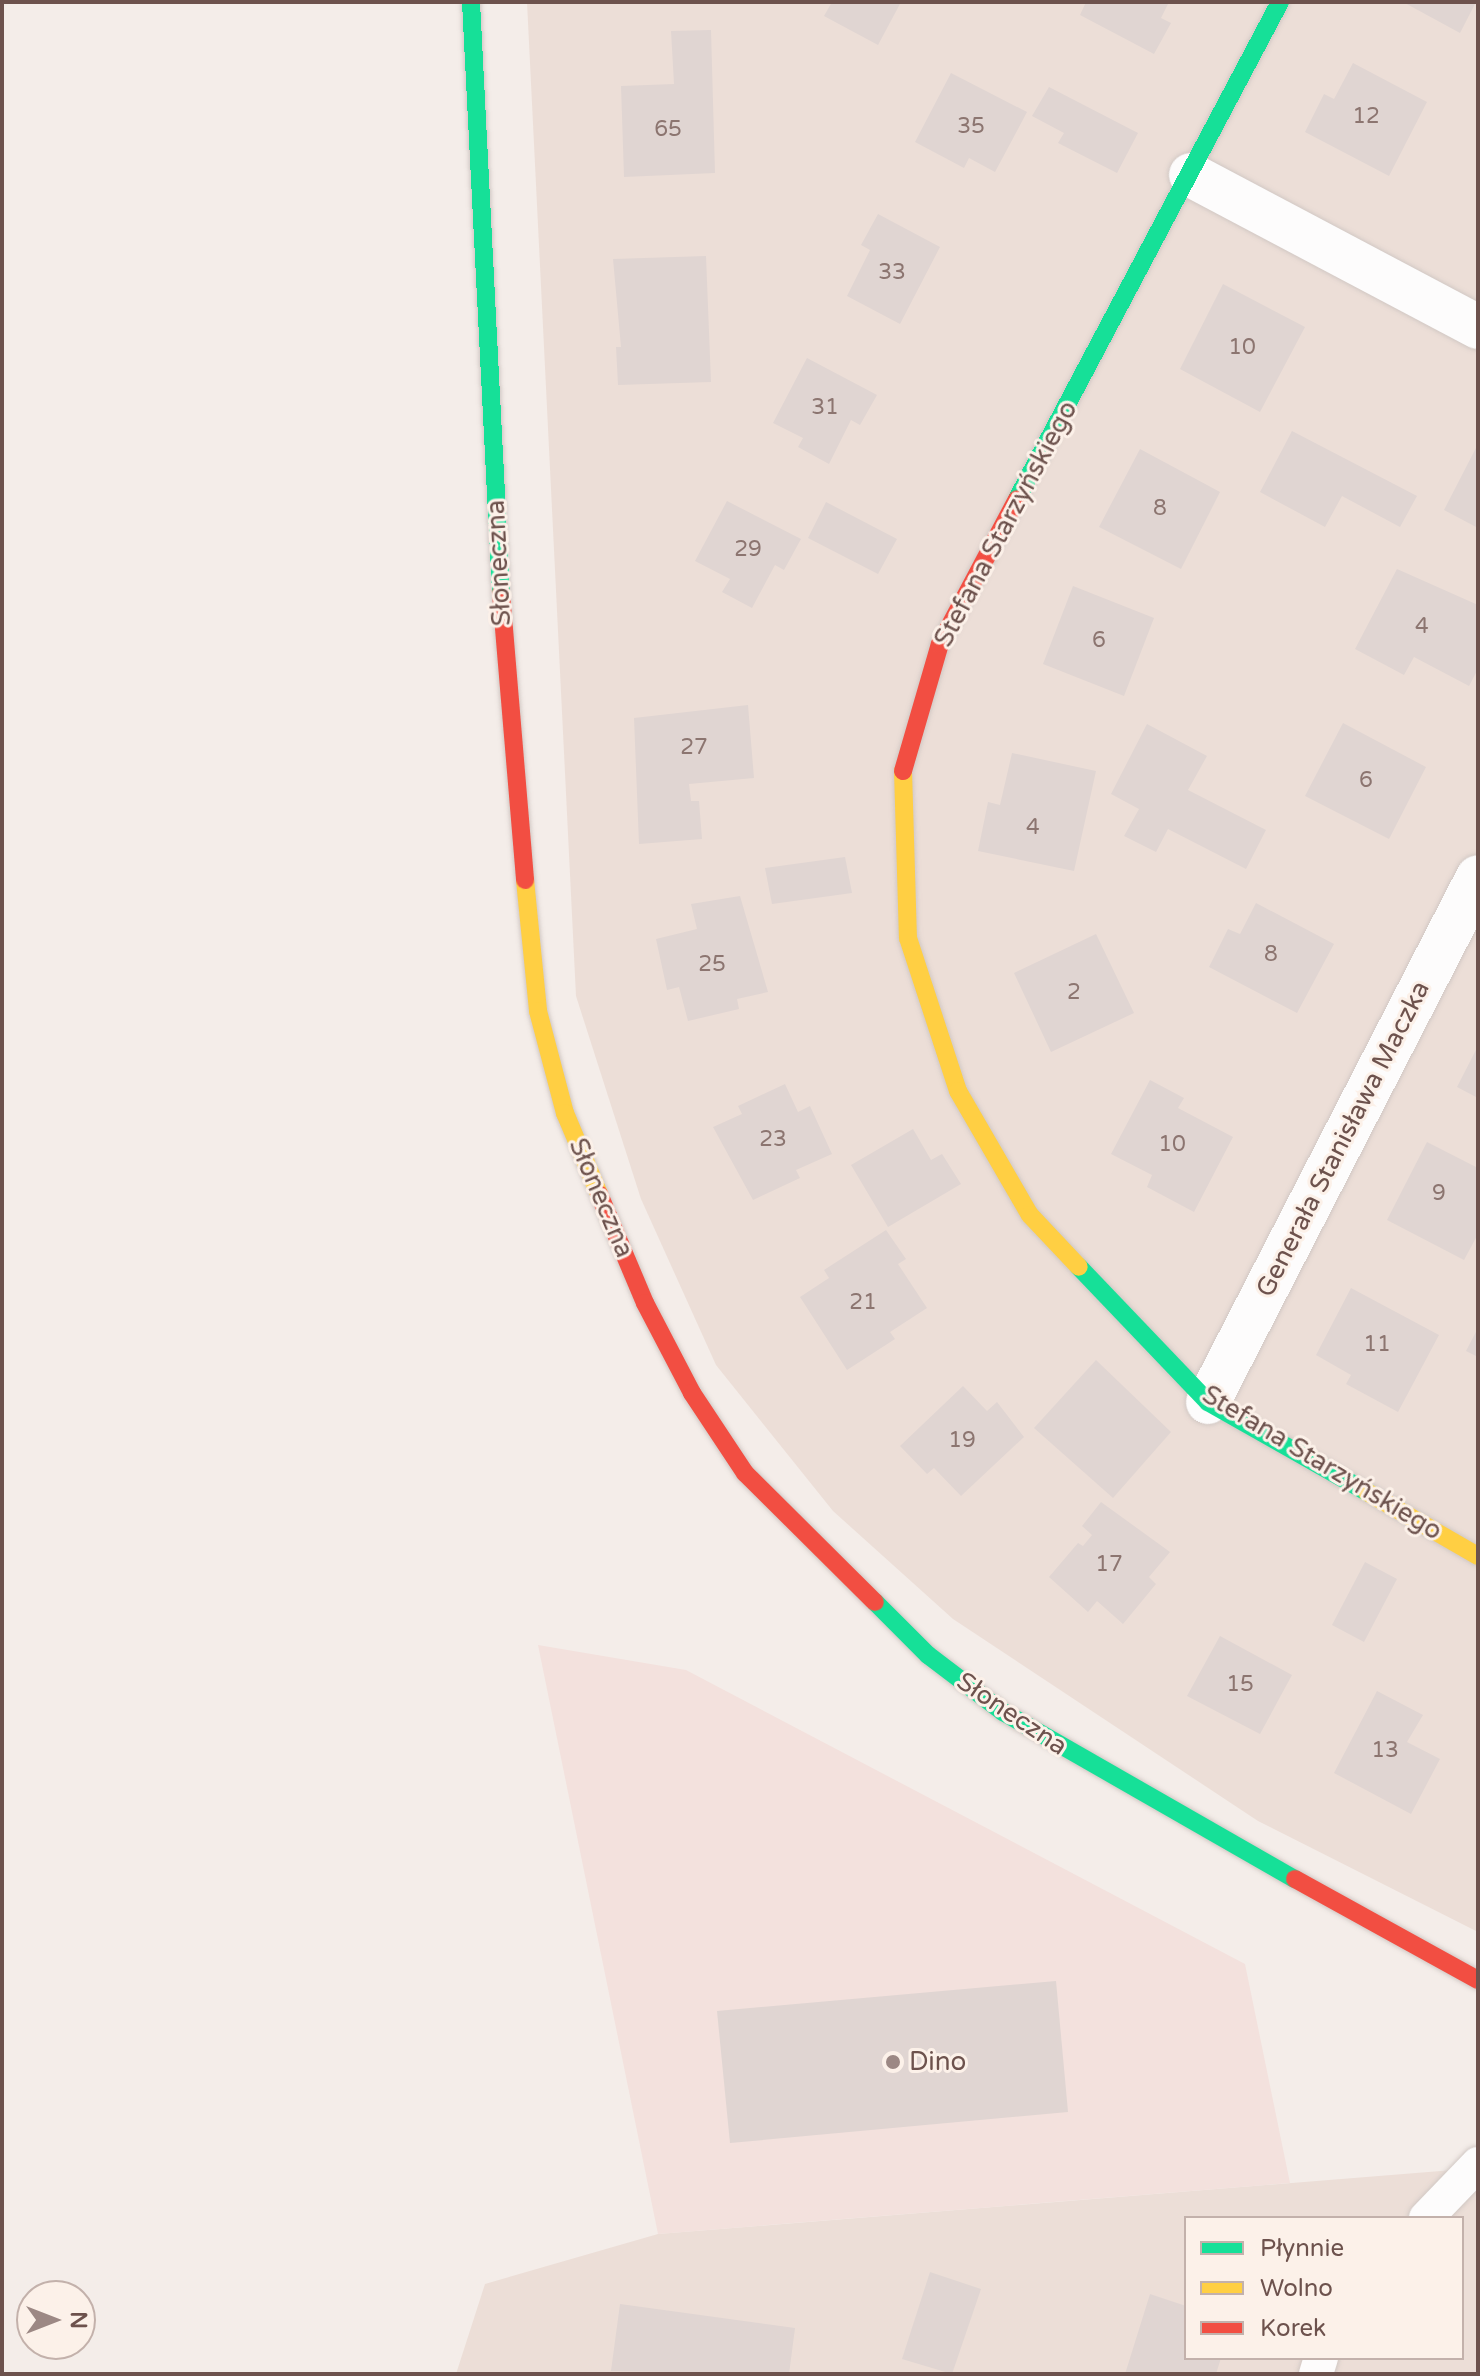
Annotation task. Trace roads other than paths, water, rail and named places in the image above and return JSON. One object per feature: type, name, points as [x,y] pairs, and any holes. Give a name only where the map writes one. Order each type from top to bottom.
[{"type":"street","name":"Słoneczna","points":[[471,2],[507,705],[538,1011],[565,1113],[645,1303],[692,1393],[745,1473],[928,1655],[1003,1712],[1082,1761],[1478,1980]]},
{"type":"street","name":"Stefana Starzyńskiego","points":[[1280,2],[940,644],[900,780],[908,938],[958,1091],[1030,1215],[1208,1402],[1478,1556]]},
{"type":"street","points":[[1191,175],[1478,327]]},
{"type":"street","name":"Generała Stanisława Maczka","points":[[1208,1402],[1478,877]]},
{"type":"lane","points":[[1428,2216],[1478,2164]]},
{"type":"place","name":"Dino","points":[[893,2062]]}]
